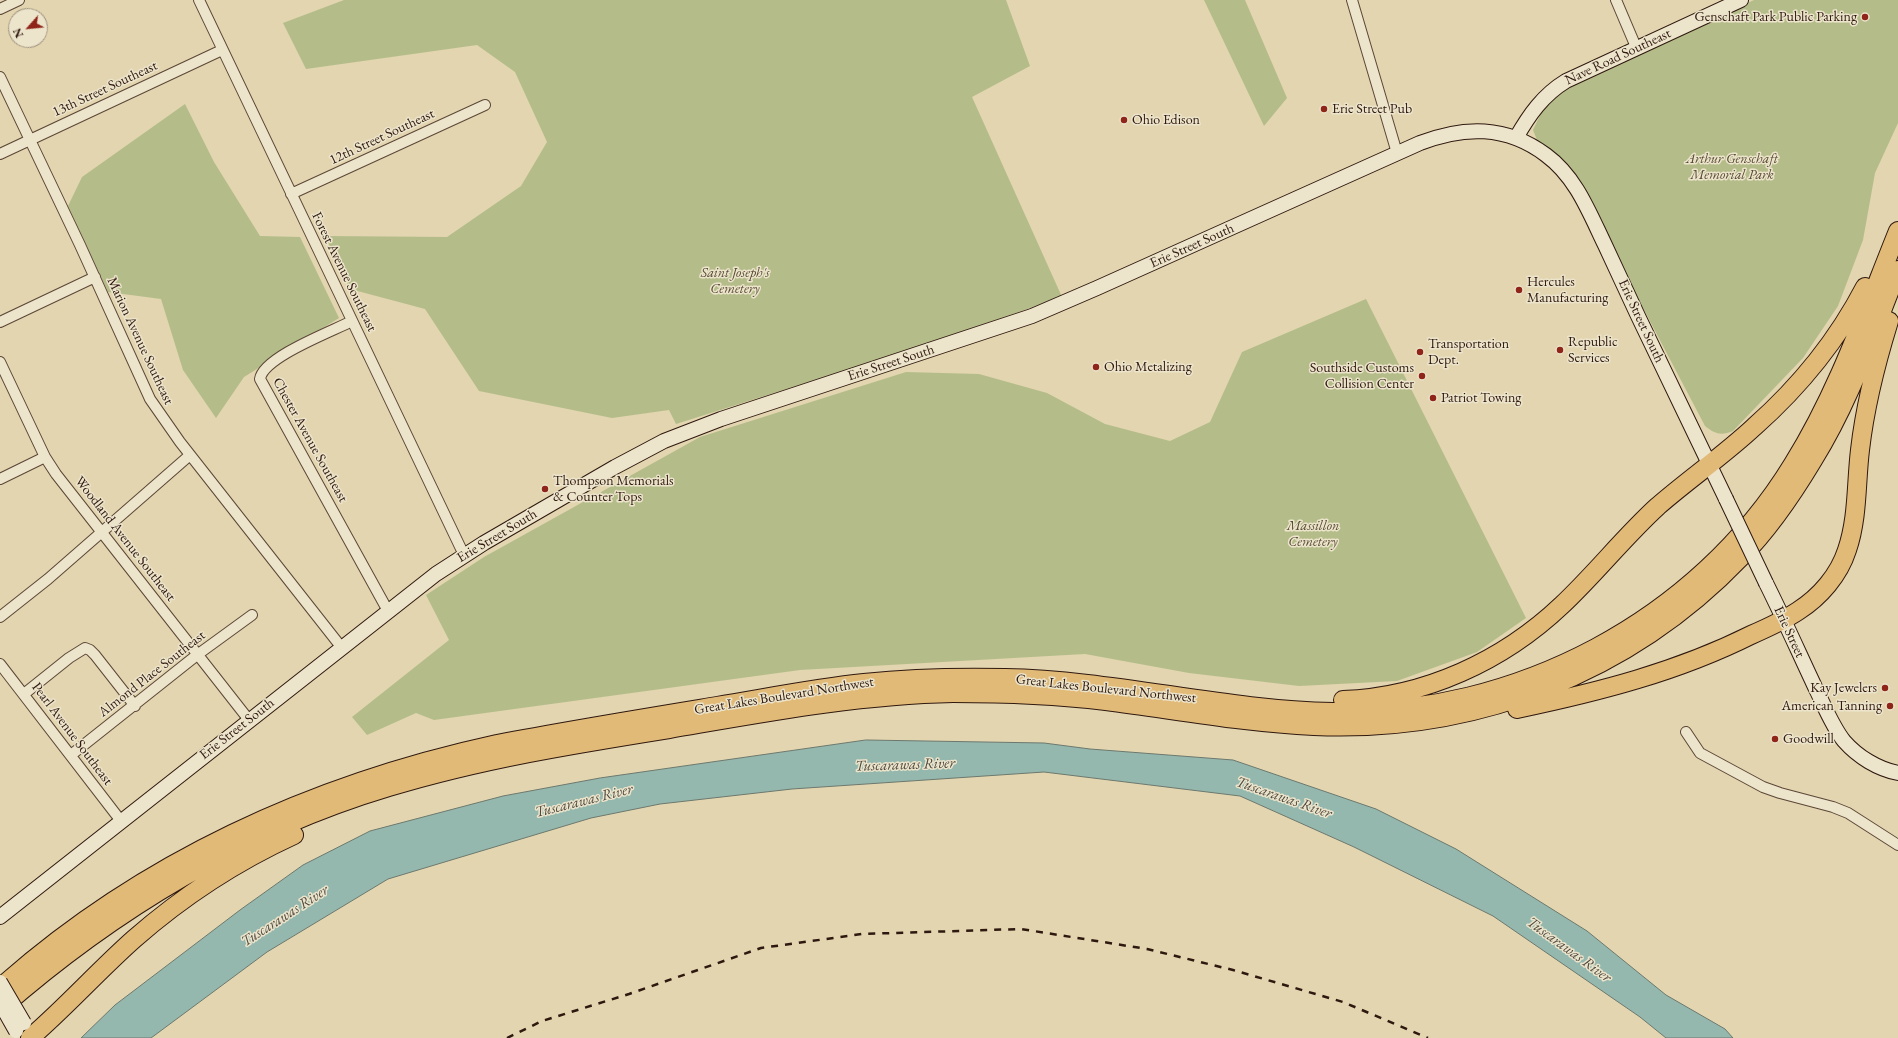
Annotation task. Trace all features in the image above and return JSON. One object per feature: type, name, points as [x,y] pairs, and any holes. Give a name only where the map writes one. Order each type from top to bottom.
[{"type":"highway","points":[[1170,694],[1196,693],[1304,700],[1355,700],[1404,693],[1450,678],[1500,653],[1545,621],[1646,518],[1754,428],[1776,407],[1810,368],[1843,324],[1865,289],[1898,218]]},
{"type":"highway","name":"Great Lakes Boulevard Northwest","points":[[0,988],[58,942],[106,907],[149,879],[214,843],[252,824],[324,793],[384,773],[454,753],[672,713],[831,688],[897,680],[1013,678],[1126,688],[1280,709],[1365,711],[1413,707],[1485,692],[1526,679],[1572,661],[1620,635],[1674,597],[1717,560],[1752,522],[1781,484],[1812,431],[1834,387],[1898,231]]},
{"type":"highway","name":"Great Lakes Boulevard Northwest","points":[[0,1009],[48,968],[108,924],[171,884],[236,849],[303,818],[373,792],[487,761],[575,744],[794,708],[844,701],[912,695],[986,693],[1060,696],[1260,721],[1310,726],[1354,727],[1386,726],[1444,718],[1496,706],[1563,681],[1622,651],[1644,637],[1703,593],[1739,560],[1785,503],[1816,457],[1837,416],[1859,367],[1898,270]]},
{"type":"highway","points":[[1260,721],[1311,731],[1354,734],[1403,730],[1464,720],[1633,682],[1681,666],[1732,645],[1784,619],[1807,604],[1825,587],[1840,568],[1847,551],[1853,527],[1859,460],[1866,411],[1880,351],[1898,294]]},
{"type":"highway","points":[[25,1034],[133,940],[181,901],[222,873],[276,843],[331,818],[387,797],[454,776],[487,761]]},
{"type":"main road","name":"Nave Road Southeast","points":[[1516,138],[1536,106],[1558,86],[1576,75],[1741,0]]},
{"type":"main road","name":"Erie Street South","points":[[0,917],[388,611],[464,555],[615,467],[664,441],[721,419],[1032,316],[1437,137],[1458,132],[1491,132],[1516,138],[1536,148],[1551,158],[1564,171],[1578,191],[1709,464]]},
{"type":"main road","name":"Erie Street","points":[[1709,464],[1830,718],[1844,740],[1857,753],[1872,764],[1898,773]]},
{"type":"main road","points":[[0,982],[25,1034]]},
{"type":"main road","points":[[0,1003],[25,1034]]},
{"type":"street","points":[[0,9],[19,0]]},
{"type":"street","name":"Forest Avenue Southeast","points":[[199,0],[464,555]]},
{"type":"street","points":[[1352,0],[1398,153]]},
{"type":"street","points":[[1616,0],[1636,47]]},
{"type":"street","name":"13th Street Southeast","points":[[0,154],[222,50]]},
{"type":"street","name":"Marion Avenue Southeast","points":[[0,77],[95,277],[150,399],[162,418],[190,455],[342,648]]},
{"type":"street","name":"12th Street Southeast","points":[[291,194],[485,105]]},
{"type":"street","points":[[0,322],[95,277]]},
{"type":"street","name":"Chester Avenue Southeast","points":[[352,321],[286,353],[265,370],[260,379],[388,611]]},
{"type":"street","name":"Woodland Avenue Southeast","points":[[0,362],[45,457],[249,720]]},
{"type":"street","points":[[0,617],[102,532],[190,455]]},
{"type":"street","points":[[0,479],[45,457]]},
{"type":"street","name":"Almond Place Southeast","points":[[70,755],[135,706],[198,655],[252,615]]},
{"type":"street","points":[[24,694],[69,658],[85,648],[90,650],[95,655],[135,706]]},
{"type":"street","name":"Pearl Avenue Southeast","points":[[0,664],[121,821]]},
{"type":"street","points":[[1686,732],[1700,753],[1763,787],[1780,793],[1833,806],[1848,813],[1898,845]]},
{"type":"green space","name":"Saint Joseph's Cemetery","points":[[344,0],[1006,0],[1030,66],[972,97],[1062,297],[894,355],[676,424],[669,410],[612,418],[479,391],[425,309],[350,289],[325,236],[447,237],[521,186],[547,142],[515,72],[477,45],[306,69],[283,23]]},
{"type":"green space","points":[[1204,0],[1245,0],[1287,98],[1264,126]]},
{"type":"green space","name":"Arthur Genschaft Memorial Park","points":[[1754,0],[1898,0],[1898,123],[1875,173],[1863,240],[1838,306],[1803,358],[1733,431],[1722,434],[1712,431],[1705,426],[1570,169],[1556,153],[1537,140],[1533,130],[1544,107],[1568,86]]},
{"type":"green space","points":[[185,104],[214,162],[260,236],[300,237],[339,318],[244,377],[216,418],[183,370],[161,299],[108,292],[68,206],[82,177]]},
{"type":"green space","name":"Massillon Cemetery","points":[[1366,299],[1526,618],[1477,652],[1397,681],[1299,686],[1189,673],[1085,654],[800,670],[434,720],[416,713],[367,735],[352,717],[449,640],[426,595],[484,557],[700,437],[906,372],[979,374],[1047,393],[1105,424],[1170,441],[1210,422],[1242,352]]},
{"type":"water","name":"Tuscarawas River","points":[[866,740],[1044,743],[1090,749],[1233,760],[1376,809],[1456,849],[1587,931],[1666,995],[1725,1029],[1733,1038],[1666,1038],[1640,1017],[1493,916],[1354,847],[1240,796],[1044,772],[792,789],[660,804],[591,818],[388,879],[267,952],[151,1038],[81,1038],[115,1005],[240,910],[303,865],[370,831],[503,796],[600,778]]},
{"type":"railway","points":[[507,1038],[542,1021],[629,994],[761,948],[862,934],[1021,929],[1147,949],[1233,970],[1343,1002],[1428,1038]]},
{"type":"place","name":"Genschaft Park Public Parking","points":[[1865,17]]},
{"type":"place","name":"Erie Street Pub","points":[[1324,109]]},
{"type":"place","name":"Ohio Edison","points":[[1124,120]]},
{"type":"place","name":"Hercules Manufacturing","points":[[1519,290]]},
{"type":"place","name":"Republic Services","points":[[1560,350]]},
{"type":"place","name":"Transportation Dept.","points":[[1420,352]]},
{"type":"place","name":"Ohio Metalizing","points":[[1096,367]]},
{"type":"place","name":"Southside Customs Collision Center","points":[[1422,376]]},
{"type":"place","name":"Patriot Towing","points":[[1433,398]]},
{"type":"place","name":"Thompson Memorials & Counter Tops","points":[[545,489]]},
{"type":"place","name":"Kay Jewelers","points":[[1885,688]]},
{"type":"place","name":"American Tanning","points":[[1890,706]]},
{"type":"place","name":"Goodwill","points":[[1775,739]]}]
